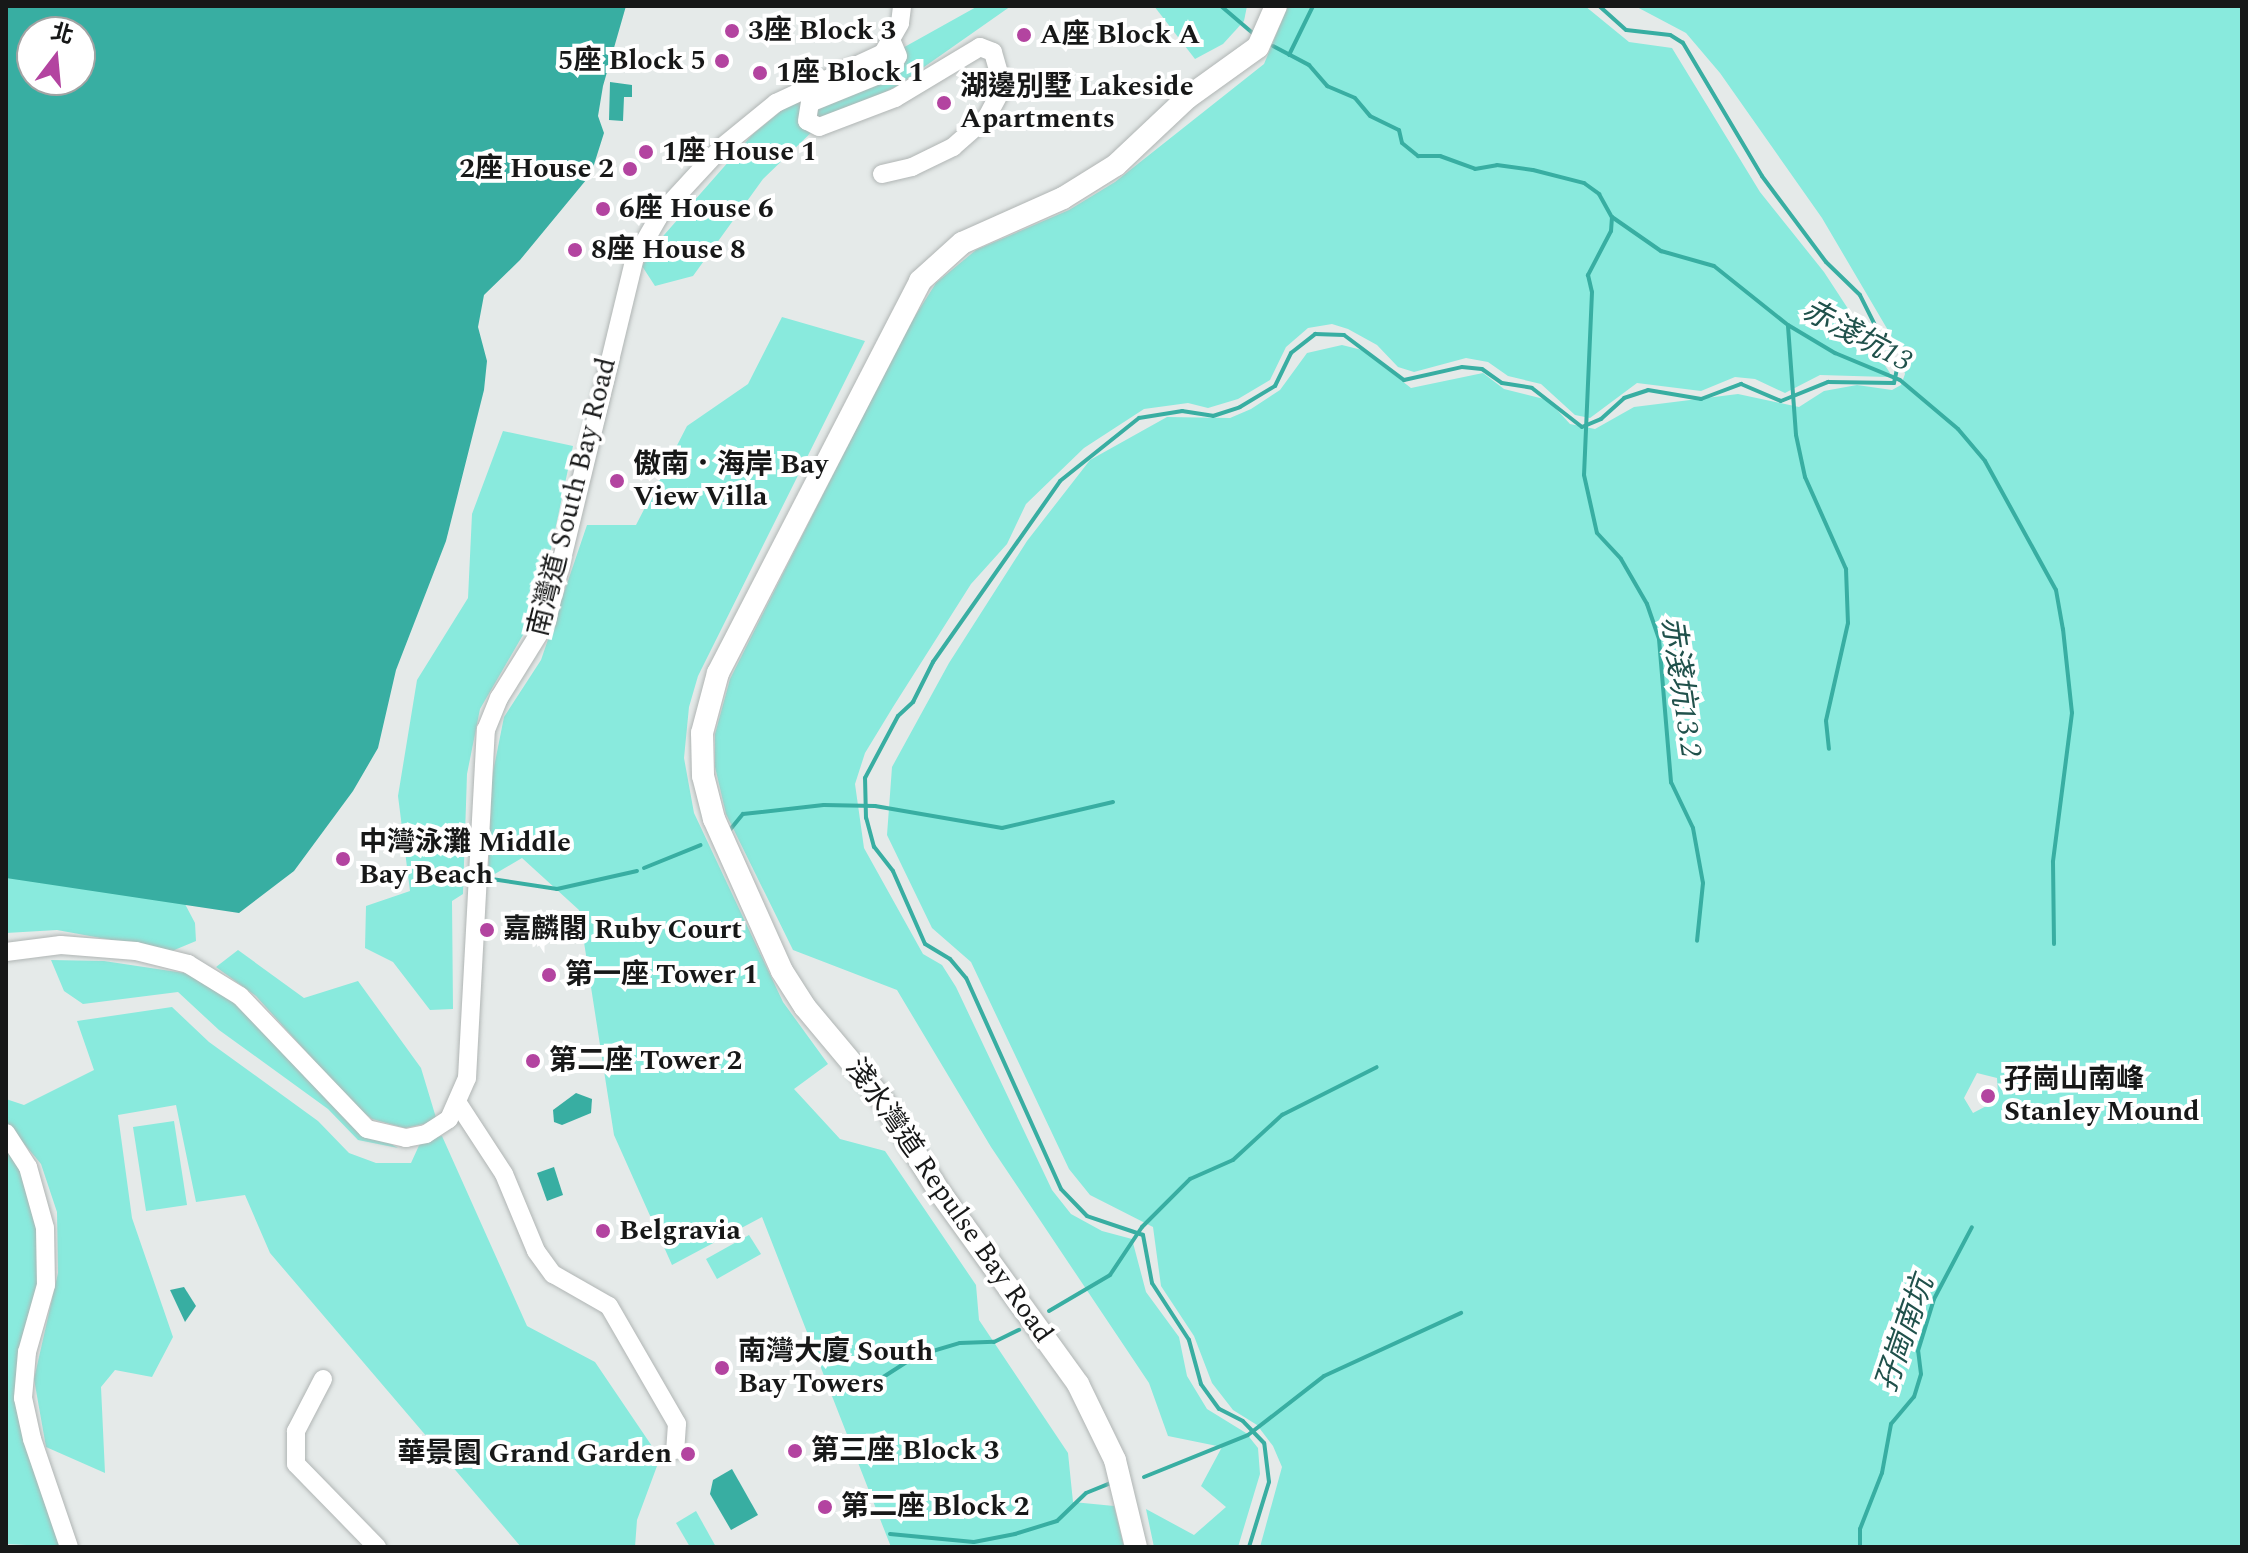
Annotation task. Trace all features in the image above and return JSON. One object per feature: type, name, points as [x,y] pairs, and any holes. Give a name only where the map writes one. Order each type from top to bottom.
[{"type":"main road","name":"淺水灣道 Repulse Bay Road","points":[[1136,1547],[1115,1460],[1078,1384],[940,1193],[882,1099],[813,1017],[782,971],[714,819],[703,776],[702,733],[718,673],[920,281],[962,243],[1063,198],[1116,165],[1180,104],[1258,47],[1276,6]]},
{"type":"street","points":[[882,174],[912,167],[953,147],[987,117],[1003,87],[993,52],[980,47],[895,98],[819,127],[807,121],[810,103],[889,71],[898,56],[892,42],[902,6]]},
{"type":"street","name":"南灣道 South Bay Road","points":[[459,1105],[468,1066],[486,730],[499,698],[547,621],[635,258],[661,213],[748,124],[807,86],[872,61],[892,42]]},
{"type":"street","points":[[6,952],[38,945],[121,950],[200,969],[240,996],[346,1112],[374,1133],[400,1139],[426,1134],[443,1124],[459,1105],[504,1174],[536,1251],[553,1274],[609,1306],[677,1424],[675,1450]]},
{"type":"street","points":[[6,1133],[28,1167],[45,1228],[46,1285],[27,1352],[23,1398],[32,1439],[69,1547]]},
{"type":"street","points":[[323,1379],[296,1431],[296,1464],[377,1547]]},
{"type":"green space","points":[[978,6],[1011,6],[897,86],[818,126],[763,179],[693,276],[655,286],[642,266],[657,243],[752,135],[805,91],[874,64]]},
{"type":"green space","points":[[1154,6],[1247,6],[1244,21],[1223,44],[1195,59]]},
{"type":"green space","points":[[1288,6],[1585,6],[1629,42],[1672,48],[1760,192],[1824,272],[1890,373],[1887,377],[1820,375],[1785,393],[1755,379],[1735,377],[1701,391],[1637,383],[1590,418],[1575,415],[1541,384],[1508,376],[1488,362],[1466,358],[1414,372],[1398,367],[1377,345],[1348,329],[1332,324],[1308,328],[1286,347],[1270,380],[1238,399],[1208,408],[1188,403],[1144,409],[1084,448],[1026,504],[1007,544],[971,584],[893,707],[865,753],[855,784],[864,848],[923,954],[942,965],[956,987],[1052,1190],[1071,1214],[1102,1231],[1132,1239],[1146,1292],[1179,1337],[1187,1376],[1207,1409],[1246,1433],[1258,1448],[1260,1474],[1238,1547],[1154,1547],[1146,1509],[1194,1535],[1226,1507],[1201,1486],[1222,1447],[1168,1436],[1149,1383],[991,1147],[897,990],[793,950],[726,814],[715,767],[715,734],[730,679],[905,332],[936,283],[976,250],[1069,210],[1115,182],[1264,64]]},
{"type":"green space","points":[[1635,6],[2242,6],[2242,1547],[1260,1547],[1282,1467],[1273,1446],[1257,1425],[1233,1410],[1212,1383],[1194,1336],[1161,1286],[1153,1227],[1090,1195],[1069,1169],[971,962],[932,928],[887,835],[892,767],[949,663],[1027,541],[1090,460],[1167,417],[1230,418],[1251,409],[1280,390],[1307,353],[1342,345],[1362,350],[1411,388],[1483,373],[1504,389],[1548,400],[1570,424],[1595,429],[1634,407],[1738,394],[1799,407],[1824,391],[1857,385],[1892,390],[1901,385],[1905,374],[1899,349],[1822,218],[1720,73],[1686,33]],"holes":[[[1977,1073],[1997,1078],[1996,1101],[1973,1113],[1964,1098]]]},
{"type":"green space","points":[[782,317],[865,341],[698,676],[689,707],[684,758],[694,813],[783,1002],[828,1064],[794,1089],[840,1139],[885,1151],[976,1285],[979,1320],[1068,1453],[1073,1502],[1114,1506],[1124,1547],[891,1547],[762,1217],[672,1265],[614,1135],[579,910],[522,858],[488,878],[492,777],[504,717],[541,660],[587,525],[636,525],[687,426],[748,384]]},
{"type":"green space","points":[[503,431],[573,446],[550,554],[527,628],[480,709],[467,774],[463,894],[452,901],[453,1009],[430,1010],[393,962],[365,948],[366,906],[410,891],[398,796],[417,680],[468,598],[472,514]]},
{"type":"green space","points":[[8,877],[185,904],[195,923],[196,941],[172,951],[57,930],[6,933]]},
{"type":"green space","points":[[238,950],[304,998],[358,981],[421,1068],[437,1121],[405,1128],[372,1119],[354,1105],[256,996],[216,967]]},
{"type":"green space","points":[[51,960],[104,961],[204,976],[245,1008],[343,1117],[398,1148],[358,1140],[328,1109],[219,1030],[178,992],[83,1004],[64,991]]},
{"type":"green space","points":[[172,1007],[209,1042],[318,1121],[349,1153],[376,1163],[411,1163],[422,1139],[442,1136],[527,1326],[595,1362],[660,1458],[637,1520],[635,1547],[521,1547],[270,1253],[245,1195],[196,1202],[176,1105],[118,1115],[132,1218],[173,1337],[152,1377],[115,1370],[101,1387],[105,1473],[46,1447],[34,1379],[58,1273],[57,1212],[41,1164],[6,1122],[6,1099],[24,1105],[94,1070],[77,1021]]},
{"type":"green space","points":[[174,1121],[187,1205],[146,1211],[133,1127]]},
{"type":"green space","points":[[6,1136],[47,1214],[24,1379],[68,1547],[6,1544]]},
{"type":"green space","points":[[749,1235],[761,1254],[717,1279],[706,1259]]},
{"type":"green space","points":[[696,1511],[716,1547],[690,1547],[676,1523]]},
{"type":"water","points":[[6,6],[626,6],[603,86],[598,116],[604,133],[591,174],[520,260],[484,295],[478,327],[487,361],[484,390],[446,541],[396,670],[378,748],[353,791],[294,871],[239,913],[6,878]]},
{"type":"water","points":[[610,82],[632,85],[632,97],[624,97],[623,121],[609,120]]},
{"type":"water","points":[[576,1093],[592,1099],[591,1113],[562,1125],[554,1122],[553,1110]]},
{"type":"water","points":[[554,1167],[563,1195],[547,1201],[537,1173]]},
{"type":"water","points":[[184,1287],[196,1306],[185,1322],[170,1290]]},
{"type":"water","points":[[732,1469],[758,1515],[731,1530],[710,1494],[713,1480]]},
{"type":"waterway","name":"赤淺坑13","points":[[1221,6],[1255,35]]},
{"type":"waterway","points":[[1289,55],[1313,6]]},
{"type":"waterway","points":[[1249,1547],[1269,1482],[1264,1443],[1243,1421],[1219,1409],[1201,1384],[1189,1340],[1152,1283],[1143,1235],[1087,1216],[1061,1189],[966,978],[950,959],[925,944],[893,871],[874,847],[866,818],[865,778],[898,716],[913,702],[933,662],[1060,481],[1139,418],[1182,411],[1213,416],[1240,407],[1275,386],[1291,353],[1315,334],[1344,335],[1404,380],[1462,367],[1482,369],[1502,383],[1532,388],[1582,427],[1601,419],[1624,398],[1648,390],[1701,399],[1741,384],[1781,401],[1828,382],[1894,383],[1897,369],[1860,295],[1826,262],[1762,176],[1683,43],[1670,35],[1626,30],[1599,6]]},
{"type":"waterway","name":"赤淺坑13","points":[[1273,46],[1309,65],[1327,86],[1355,98],[1370,116],[1399,130],[1402,143],[1418,156],[1440,156],[1475,169],[1497,165],[1533,170],[1584,183],[1599,194],[1612,217],[1661,251],[1714,266],[1788,325],[1835,353],[1900,380],[1958,429],[1985,461],[2056,590],[2072,713],[2053,862],[2054,944]]},
{"type":"waterway","name":"赤淺坑13.2","points":[[1612,217],[1611,231],[1588,275],[1592,292],[1584,475],[1597,533],[1621,559],[1647,604],[1659,639],[1671,782],[1693,828],[1703,883],[1697,941]]},
{"type":"waterway","points":[[1788,326],[1796,435],[1805,477],[1846,569],[1848,623],[1826,721],[1829,749]]},
{"type":"waterway","points":[[729,831],[743,814],[824,805],[875,806],[1002,828],[1113,802]]},
{"type":"waterway","points":[[644,868],[701,845]]},
{"type":"waterway","points":[[485,878],[557,889],[637,871]]},
{"type":"waterway","points":[[1049,1311],[1110,1275],[1142,1227],[1190,1179],[1233,1160],[1282,1115],[1377,1067]]},
{"type":"waterway","name":"孖崗南坑","points":[[1860,1547],[1860,1529],[1882,1473],[1891,1424],[1914,1397],[1921,1374],[1918,1351],[1934,1299],[1972,1227]]},
{"type":"waterway","points":[[1144,1477],[1248,1435],[1324,1376],[1461,1313]]},
{"type":"waterway","points":[[835,1389],[863,1390],[916,1356],[960,1343],[994,1342],[1019,1330]]},
{"type":"waterway","points":[[890,1534],[974,1542],[1015,1534],[1057,1521],[1086,1493],[1111,1483]]},
{"type":"place","name":"3座 Block 3","points":[[732,31]]},
{"type":"place","name":"A座 Block A","points":[[1024,35]]},
{"type":"place","name":"5座 Block 5","points":[[722,61]]},
{"type":"place","name":"1座 Block 1","points":[[760,73]]},
{"type":"place","name":"湖邊別墅 Lakeside Apartments","points":[[944,103]]},
{"type":"place","name":"1座 House 1","points":[[646,152]]},
{"type":"place","name":"2座 House 2","points":[[630,169]]},
{"type":"place","name":"6座 House 6","points":[[603,209]]},
{"type":"place","name":"8座 House 8","points":[[575,250]]},
{"type":"place","name":"傲南．海岸 Bay View Villa","points":[[617,481]]},
{"type":"place","name":"中灣泳灘 Middle Bay Beach","points":[[343,859]]},
{"type":"place","name":"嘉麟閣 Ruby Court","points":[[487,930]]},
{"type":"place","name":"第一座 Tower 1","points":[[549,975]]},
{"type":"place","name":"第二座 Tower 2","points":[[533,1061]]},
{"type":"place","name":"孖崗山南峰 Stanley Mound","points":[[1988,1096]]},
{"type":"place","name":"Belgravia","points":[[603,1231]]},
{"type":"place","name":"南灣大廈 South Bay Towers","points":[[722,1368]]},
{"type":"place","name":"第三座 Block 3","points":[[795,1451]]},
{"type":"place","name":"華景園 Grand Garden","points":[[688,1454]]},
{"type":"place","name":"第二座 Block 2","points":[[825,1507]]}]
